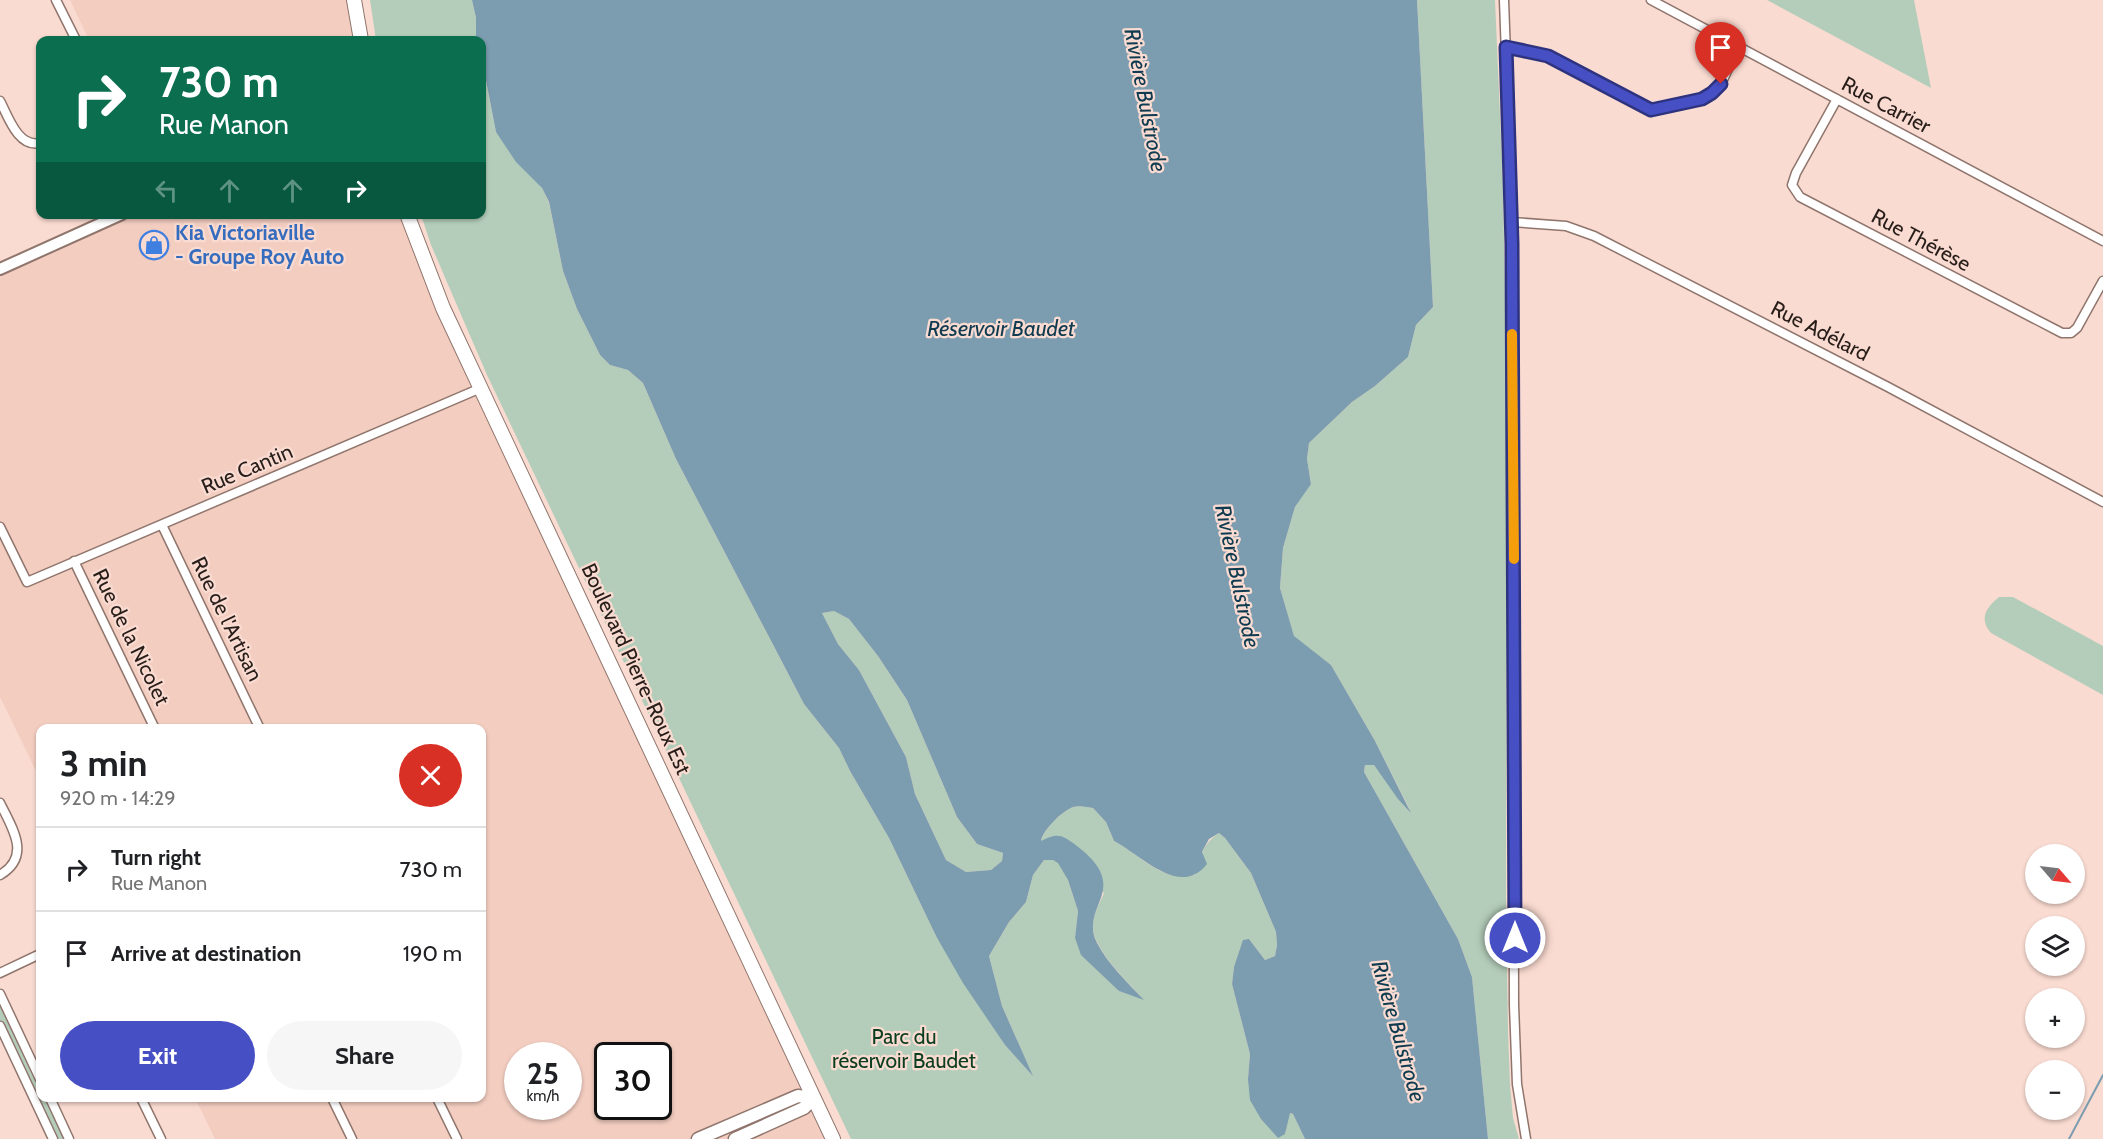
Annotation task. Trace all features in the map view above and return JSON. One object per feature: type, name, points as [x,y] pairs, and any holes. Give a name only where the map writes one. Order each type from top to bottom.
[{"type":"main road","points":[[354,0],[360,36]]},
{"type":"main road","name":"Boulevard Pierre-Roux Est","points":[[409,219],[443,308],[833,1139]]},
{"type":"main road","points":[[698,1139],[798,1096],[814,1098]]},
{"type":"main road","points":[[735,1139],[804,1108],[814,1098]]},
{"type":"street","points":[[56,0],[73,36]]},
{"type":"street","points":[[1504,0],[1512,222],[1514,1005],[1517,1084],[1527,1139]]},
{"type":"street","name":"Rue Carrier","points":[[1651,0],[2103,241]]},
{"type":"street","points":[[1506,47],[1548,56],[1651,110],[1702,99],[1712,93],[1721,84],[1739,46]]},
{"type":"street","name":"Rue Thérèse","points":[[1837,99],[1796,173],[1792,185],[1800,197],[2062,333],[2071,333],[2078,328],[2103,281]]},
{"type":"street","points":[[0,101],[17,133],[31,143],[36,143]]},
{"type":"street","points":[[0,269],[112,219]]},
{"type":"street","name":"Rue Adélard","points":[[1512,222],[1566,226],[1594,236],[1888,387],[2103,501]]},
{"type":"street","name":"Rue Cantin","points":[[0,527],[27,582],[480,388]]},
{"type":"street","name":"Rue de l'Artisan","points":[[162,525],[258,724]]},
{"type":"street","name":"Rue de la Nicolet","points":[[74,561],[153,724]]},
{"type":"street","points":[[0,803],[16,838],[18,848],[16,858],[9,869],[0,874]]},
{"type":"street","points":[[0,973],[36,956]]},
{"type":"street","points":[[0,994],[36,1070]]},
{"type":"street","points":[[0,1026],[53,1139]]},
{"type":"street","points":[[52,1102],[69,1139]]},
{"type":"street","points":[[143,1102],[161,1139]]},
{"type":"street","points":[[334,1102],[352,1139]]},
{"type":"street","points":[[440,1102],[457,1139]]},
{"type":"shaded area","points":[[70,0],[354,0],[360,36],[87,36]]},
{"type":"shaded area","points":[[99,219],[409,219],[833,1139],[215,1139],[197,1102],[486,1102],[486,724],[36,724],[36,771],[0,697],[0,262]]},
{"type":"green space","points":[[370,0],[472,0],[476,18],[476,36],[375,36]]},
{"type":"green space","points":[[1417,0],[1495,0],[1503,184],[1507,406],[1508,1030],[1513,1118],[1519,1139],[1488,1139],[1472,977],[1458,939],[1364,772],[1365,765],[1374,765],[1410,810],[1375,741],[1331,665],[1294,637],[1280,588],[1283,548],[1295,507],[1311,483],[1307,459],[1309,443],[1352,402],[1375,386],[1408,357],[1416,325],[1433,307]]},
{"type":"green space","points":[[1767,0],[1914,0],[1931,88]]},
{"type":"green space","name":"Parc du réservoir Baudet","points":[[486,81],[496,132],[542,188],[549,203],[563,271],[577,309],[600,355],[610,365],[628,370],[643,383],[676,459],[804,704],[839,748],[889,838],[936,936],[1005,1045],[1032,1074],[1002,1006],[989,956],[1009,922],[1026,902],[1033,875],[1044,860],[1059,863],[1068,880],[1078,911],[1075,938],[1119,991],[1143,999],[1104,954],[1094,934],[1094,917],[1104,893],[1041,842],[1053,822],[1073,807],[1093,808],[1106,822],[1114,841],[1161,871],[1182,876],[1195,875],[1206,846],[1219,833],[1251,873],[1276,932],[1275,956],[1265,960],[1249,939],[1234,967],[1232,984],[1250,1054],[1248,1079],[1285,1134],[1289,1113],[1293,1114],[1305,1139],[851,1139],[487,375],[431,245],[422,219],[486,219]]},
{"type":"green space","points":[[1999,597],[2013,597],[2103,646],[2103,695],[1991,633],[1985,622],[1986,613]]},
{"type":"green space","points":[[834,611],[849,619],[878,656],[907,700],[957,817],[977,844],[1003,853],[1002,861],[991,870],[966,872],[946,860],[915,794],[906,757],[859,670],[838,644],[822,613]]},
{"type":"green space","points":[[0,1001],[36,1078],[36,1097],[0,1021]]},
{"type":"green space","points":[[38,1102],[48,1102],[65,1139],[56,1139]]},
{"type":"water","name":"Réservoir Baudet","points":[[472,0],[1417,0],[1433,307],[1416,325],[1408,357],[1375,386],[1352,402],[1309,443],[1307,459],[1311,484],[1295,507],[1283,548],[1280,588],[1294,636],[1331,665],[1375,741],[1411,813],[1374,765],[1365,765],[1364,772],[1458,939],[1472,977],[1488,1139],[1305,1139],[1293,1114],[1290,1113],[1285,1134],[1278,1138],[1261,1119],[1250,1100],[1248,1079],[1250,1054],[1232,984],[1234,967],[1243,940],[1249,939],[1265,960],[1275,956],[1277,945],[1276,932],[1251,873],[1219,833],[1209,839],[1202,852],[1207,864],[1196,874],[1185,877],[1173,876],[1114,841],[1106,822],[1093,808],[1078,806],[1069,809],[1049,826],[1041,841],[1056,836],[1067,839],[1093,861],[1102,874],[1103,886],[1093,930],[1097,943],[1112,966],[1144,1000],[1119,991],[1081,955],[1075,938],[1078,911],[1068,880],[1058,863],[1053,860],[1044,860],[1033,875],[1026,902],[1009,922],[989,956],[1002,1006],[1033,1076],[1005,1045],[963,983],[936,936],[889,838],[839,748],[804,704],[676,459],[643,383],[628,370],[610,365],[600,355],[577,309],[563,271],[549,202],[542,188],[516,162],[496,132],[486,81],[486,36],[476,36],[476,18]],"holes":[[[834,611],[849,619],[878,656],[907,700],[957,817],[977,844],[1003,853],[1002,861],[991,870],[966,872],[946,860],[915,794],[906,757],[859,670],[838,644],[822,613]]]},
{"type":"waterway","points":[[2069,1139],[2103,1075]]},
{"type":"slow traffic","points":[[1512,334],[1514,559]]},
{"type":"place","name":"Kia Victoriaville - Groupe Roy Auto","points":[[154,245]]},
{"type":"route","points":[[1515,938],[1512,244],[1506,47],[1548,56],[1651,110],[1702,99],[1721,84]]},
{"type":"water label","name":"Rivière Bulstrode","points":[[1146,100]]},
{"type":"water label","name":"Rivière Bulstrode","points":[[1238,576]]},
{"type":"water label","name":"Rivière Bulstrode","points":[[1399,1031]]}]
